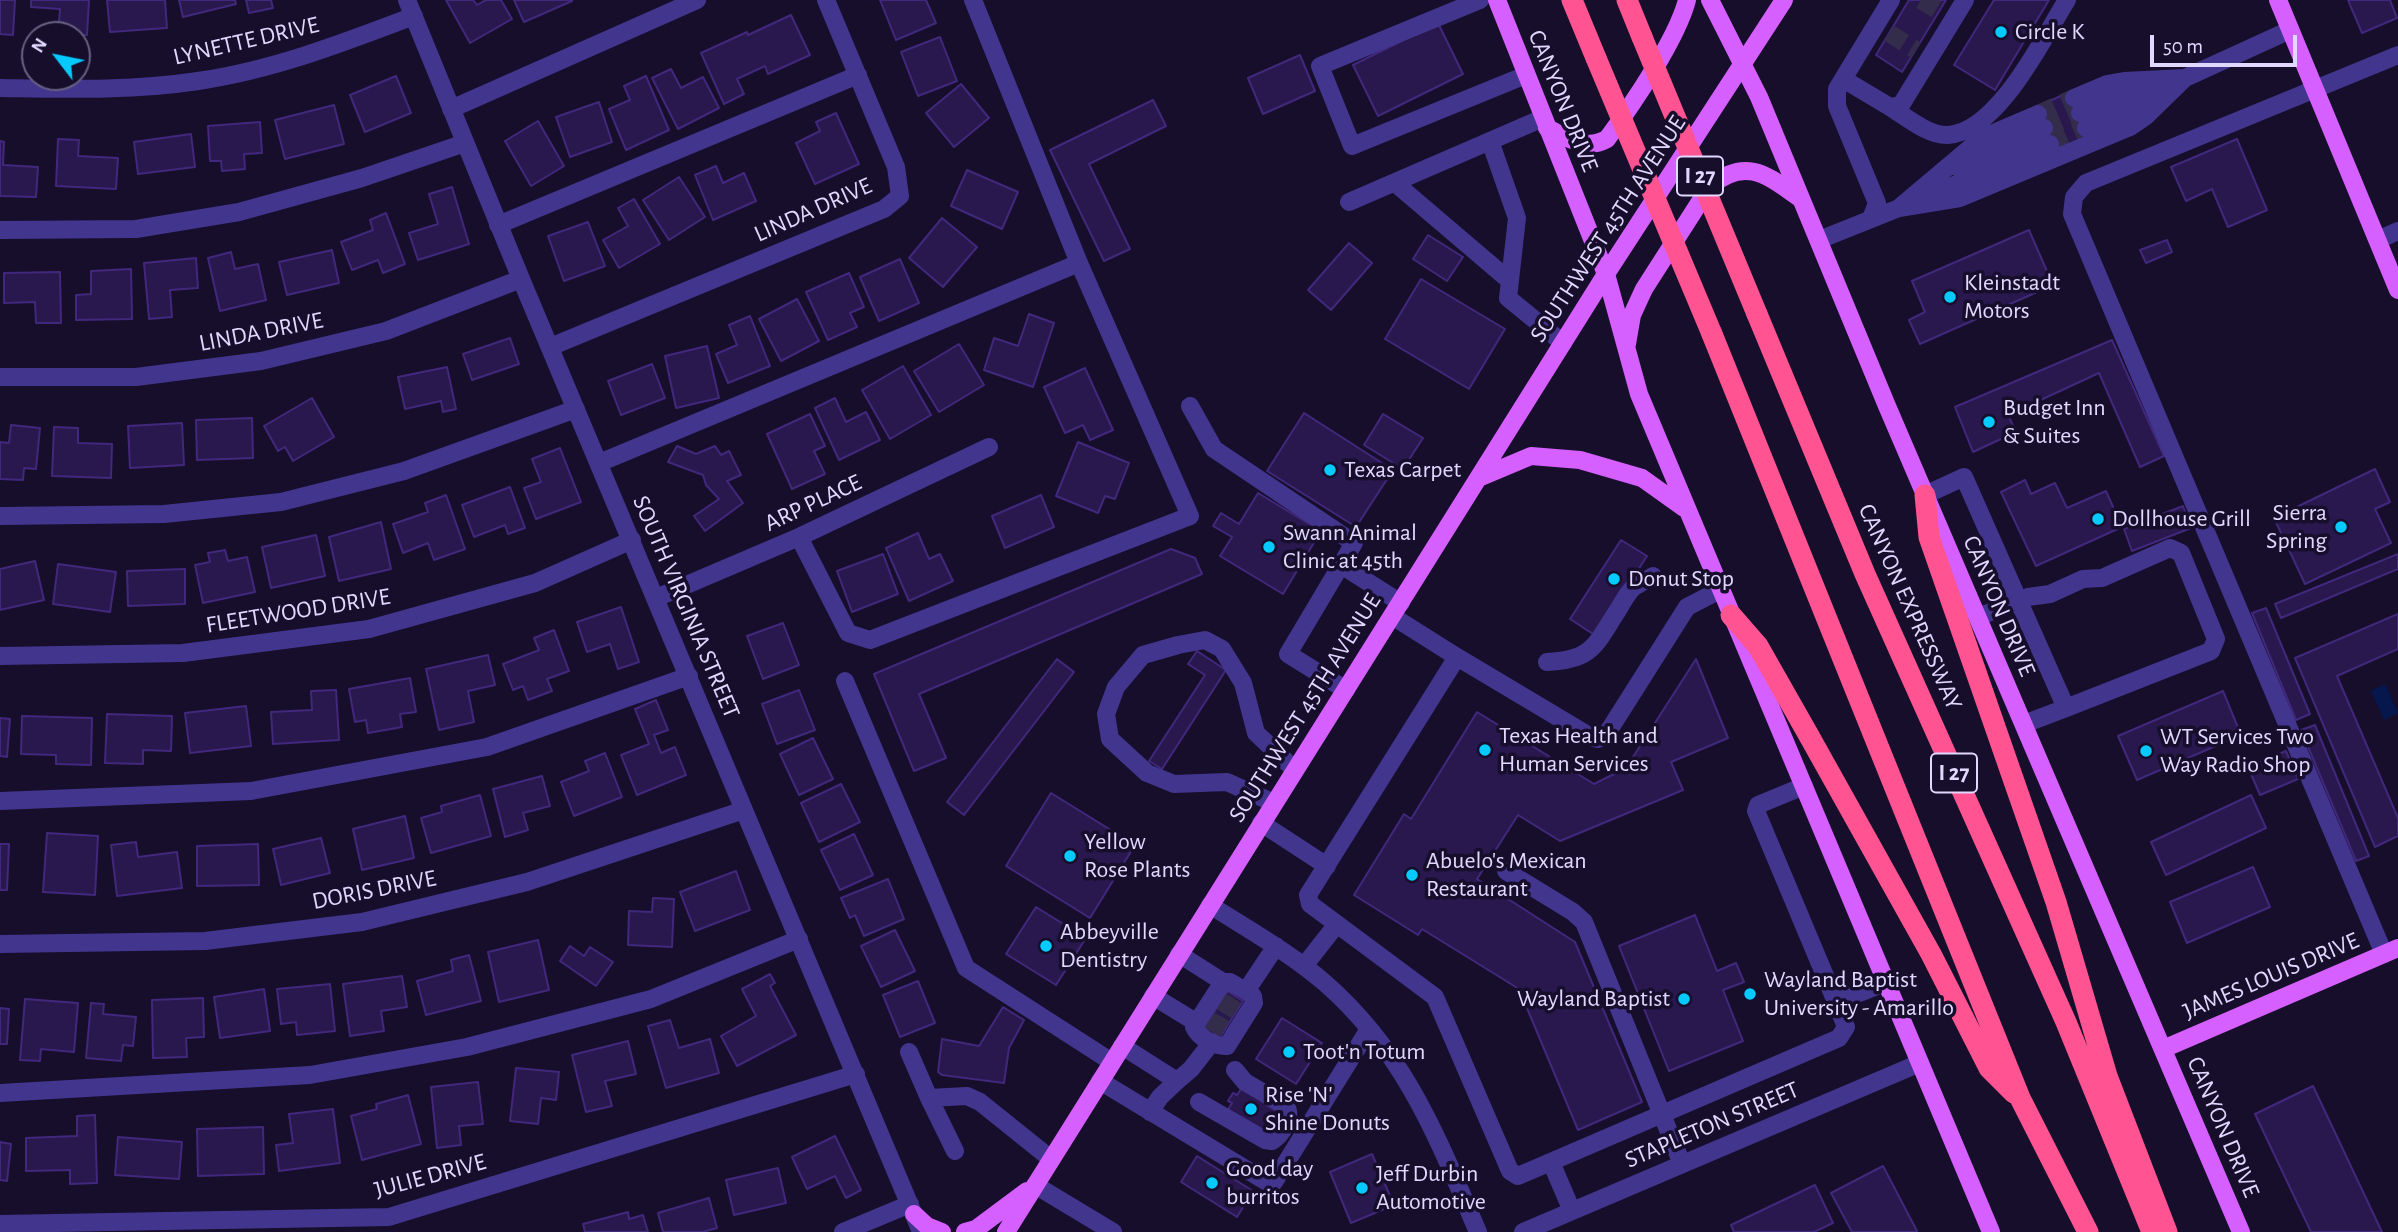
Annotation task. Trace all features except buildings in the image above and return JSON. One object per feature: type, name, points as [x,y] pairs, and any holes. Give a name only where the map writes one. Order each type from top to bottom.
[{"type":"highway","name":"I 27","points":[[1572,0],[1712,334],[2020,1098],[2088,1232]]},
{"type":"highway","name":"CANYON EXPRESSWAY","points":[[1627,0],[1865,575],[2066,1022],[2152,1232]]},
{"type":"highway","points":[[1925,495],[1929,537],[2056,902],[2106,1076],[2167,1232]]},
{"type":"highway","points":[[1731,615],[1758,646],[1777,678],[1931,954],[1989,1068],[2020,1098]]},
{"type":"main road","name":"CANYON DRIVE","points":[[1496,0],[1606,274],[1639,394],[1685,509],[1991,1232]]},
{"type":"main road","points":[[1545,123],[1585,145],[1598,144],[1607,139],[1679,23],[1687,0]]},
{"type":"main road","name":"CANYON DRIVE","points":[[1710,0],[1759,97],[1925,495],[2241,1232]]},
{"type":"main road","name":"SOUTHWEST 45TH AVENUE","points":[[1006,1232],[1606,274],[1784,0]]},
{"type":"main road","points":[[2278,0],[2398,290]]},
{"type":"main road","points":[[1626,351],[1632,315],[1644,289],[1710,186],[1725,174],[1747,170],[1765,174],[1801,199]]},
{"type":"main road","points":[[1480,477],[1531,456],[1580,460],[1642,478],[1685,509]]},
{"type":"main road","name":"JAMES LOUIS DRIVE","points":[[2163,1049],[2391,951]]},
{"type":"main road","points":[[965,1232],[975,1229],[1035,1185]]},
{"type":"main road","points":[[912,1209],[927,1226],[942,1232]]},
{"type":"street","points":[[451,109],[697,0]]},
{"type":"street","points":[[498,225],[858,75],[826,0]]},
{"type":"street","points":[[799,537],[848,633],[870,640],[1190,516],[1079,263],[973,0]]},
{"type":"street","points":[[1480,0],[1320,66],[1352,146],[1527,75]]},
{"type":"street","points":[[1871,219],[1877,204],[1837,106],[1837,89],[1882,29],[1891,0]]},
{"type":"street","points":[[1890,107],[1901,105],[1923,54],[1946,15],[1965,0]]},
{"type":"street","points":[[1843,79],[1931,131],[1948,135],[1965,130],[1992,112],[2013,88],[2067,0]]},
{"type":"street","name":"SOUTH VIRGINIA STREET","points":[[410,8],[498,225],[921,1232]]},
{"type":"street","name":"LYNETTE DRIVE","points":[[0,88],[109,90],[199,81],[300,59],[410,8]]},
{"type":"street","points":[[2174,82],[2124,81],[2106,84],[2080,113],[2141,104],[2174,82],[2290,30]]},
{"type":"street","points":[[2391,951],[2072,214],[2074,197],[2086,183],[2398,55]]},
{"type":"street","name":"LINDA DRIVE","points":[[550,347],[884,209],[900,196],[896,167],[858,75]]},
{"type":"street","points":[[1899,208],[1960,198],[2130,127],[2146,116],[2174,82]]},
{"type":"street","points":[[1349,202],[1490,141],[1545,123]]},
{"type":"street","points":[[1819,240],[1899,208],[2044,129],[1982,138],[1899,208]]},
{"type":"street","points":[[1490,141],[1517,218],[1508,298],[1563,343]]},
{"type":"street","points":[[0,230],[136,229],[239,212],[362,178],[465,143]]},
{"type":"street","points":[[1395,183],[1510,281]]},
{"type":"street","points":[[2378,240],[2398,231]]},
{"type":"street","points":[[599,463],[1079,263]]},
{"type":"street","name":"LINDA DRIVE","points":[[0,377],[136,377],[261,362],[386,331],[521,279]]},
{"type":"street","points":[[1190,405],[1214,449],[1354,543],[1288,654],[1346,690]]},
{"type":"street","points":[[0,516],[164,514],[281,502],[404,471],[576,409]]},
{"type":"street","name":"ARP PLACE","points":[[656,598],[799,537],[989,447]]},
{"type":"street","points":[[1925,495],[1964,477],[2066,709]]},
{"type":"street","name":"FLEETWOOD DRIVE","points":[[0,656],[183,653],[369,629],[535,583],[632,540]]},
{"type":"street","points":[[1978,617],[2028,597],[2050,594],[2083,579],[2102,578],[2170,548],[2181,553],[2216,639],[2211,651],[2024,724]]},
{"type":"street","points":[[1341,565],[1457,657],[1598,739],[1606,735],[1687,607],[1720,590]]},
{"type":"street","points":[[1547,662],[1569,661],[1586,654],[1597,642],[1628,594],[1653,576]]},
{"type":"street","points":[[1274,803],[1227,782],[1174,784],[1147,773],[1110,738],[1106,714],[1116,687],[1143,655],[1205,640],[1222,649],[1243,683],[1256,733],[1295,770]]},
{"type":"street","points":[[1457,657],[1308,895],[1310,904],[1435,997],[1510,1171],[1518,1176],[1839,1038],[1846,1027],[1756,811],[1758,805],[1804,786]]},
{"type":"street","points":[[0,801],[251,791],[487,747],[689,676]]},
{"type":"street","points":[[845,681],[966,968],[1117,1054],[1177,1082]]},
{"type":"street","name":"DORIS DRIVE","points":[[0,944],[205,941],[362,922],[527,882],[744,810]]},
{"type":"street","points":[[1261,823],[1327,866]]},
{"type":"street","points":[[1506,871],[1573,912],[1584,922],[1682,1164]]},
{"type":"street","points":[[1210,905],[1304,966],[1346,1003],[1369,1029],[1407,1081],[1428,1116],[1478,1232]]},
{"type":"street","points":[[1304,966],[1338,924]]},
{"type":"street","points":[[0,1093],[310,1075],[467,1047],[651,999],[799,939]]},
{"type":"street","points":[[1246,991],[1276,946]]},
{"type":"street","points":[[1179,954],[1219,993]]},
{"type":"street","points":[[1150,1112],[1160,1097],[1198,1062],[1224,1035],[1241,1014],[1254,1003],[1253,996],[1230,982],[1194,1027],[1197,1032],[1224,1035]]},
{"type":"street","points":[[1836,1002],[1887,982]]},
{"type":"street","points":[[1153,996],[1203,1019]]},
{"type":"street","points":[[1100,1081],[1267,1182],[1274,1182],[1369,1029]]},
{"type":"street","points":[[909,1052],[955,1151]]},
{"type":"street","name":"STAPLETON STREET","points":[[1523,1232],[1920,1063]]},
{"type":"street","points":[[1199,1102],[1265,1140],[1272,1141],[1276,1138],[1289,1117],[1286,1106],[1245,1082],[1235,1070]]},
{"type":"street","name":"JULIE DRIVE","points":[[0,1224],[389,1217],[856,1074]]},
{"type":"street","points":[[929,1098],[967,1096],[980,1102],[1051,1159]]},
{"type":"street","points":[[1212,1149],[1213,1160],[1261,1190],[1264,1198]]},
{"type":"street","points":[[1551,1163],[1572,1211]]},
{"type":"street","points":[[1035,1185],[1113,1232]]},
{"type":"street","points":[[843,1232],[912,1209]]},
{"type":"shaded area","points":[[2385,684],[2398,713],[2384,720],[2371,691]]},
{"type":"tunnel","points":[[1921,0],[1939,11]]},
{"type":"tunnel","points":[[1889,33],[1916,50]]},
{"type":"tunnel","points":[[2038,114],[2074,98]]},
{"type":"tunnel","points":[[2044,128],[2080,113]]},
{"type":"tunnel","points":[[2050,144],[2086,128]]},
{"type":"tunnel","points":[[1221,1001],[1237,1011]]},
{"type":"tunnel","points":[[1209,1020],[1225,1029]]},
{"type":"place","name":"Circle K","points":[[2001,32]]},
{"type":"place","name":"Kleinstadt Motors","points":[[1950,297]]},
{"type":"place","name":"Budget Inn & Suites","points":[[1989,422]]},
{"type":"place","name":"Texas Carpet","points":[[1330,470]]},
{"type":"place","name":"Dollhouse Grill","points":[[2098,519]]},
{"type":"place","name":"Sierra Spring","points":[[2341,527]]},
{"type":"place","name":"Swann Animal Clinic at 45th","points":[[1269,547]]},
{"type":"place","name":"Donut Stop","points":[[1614,579]]},
{"type":"place","name":"Texas Health and Human Services","points":[[1485,750]]},
{"type":"place","name":"WT Services Two Way Radio Shop","points":[[2146,751]]},
{"type":"place","name":"Yellow Rose Plants","points":[[1070,856]]},
{"type":"place","name":"Abuelo's Mexican Restaurant","points":[[1412,875]]},
{"type":"place","name":"Abbeyville Dentistry","points":[[1046,946]]},
{"type":"place","name":"Wayland Baptist University - Amarillo","points":[[1750,994]]},
{"type":"place","name":"Wayland Baptist","points":[[1684,999]]},
{"type":"place","name":"Toot'n Totum","points":[[1289,1052]]},
{"type":"place","name":"Rise 'N' Shine Donuts","points":[[1251,1109]]},
{"type":"place","name":"Good day burritos","points":[[1212,1183]]},
{"type":"place","name":"Jeff Durbin Automotive","points":[[1362,1188]]}]
